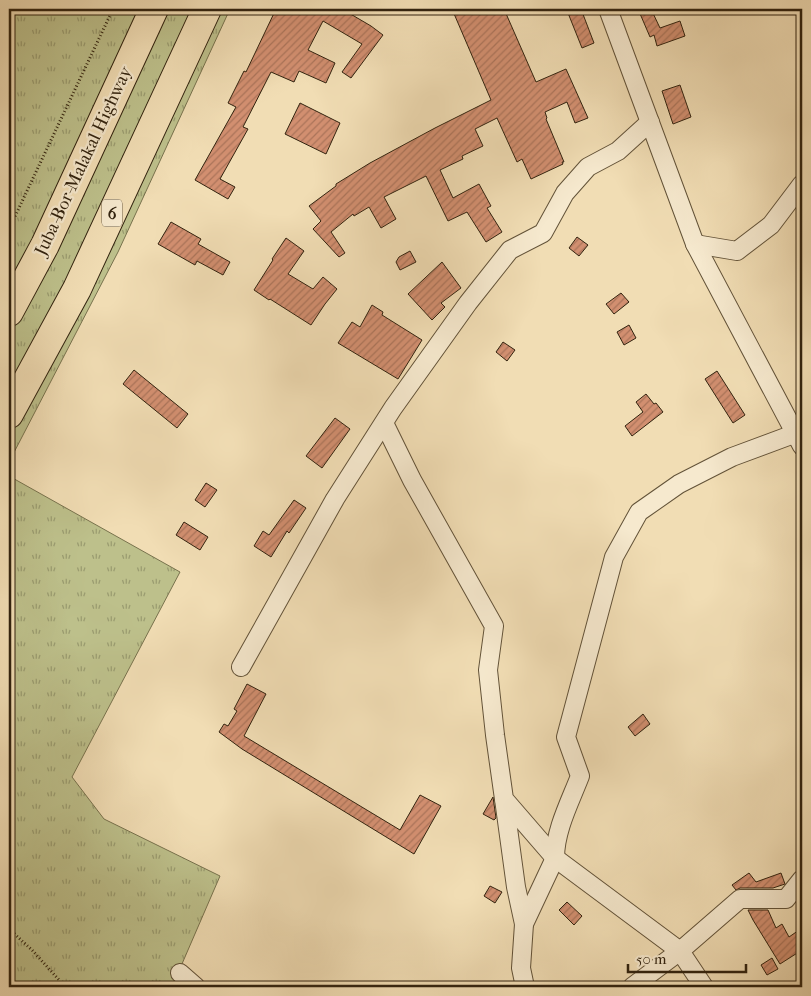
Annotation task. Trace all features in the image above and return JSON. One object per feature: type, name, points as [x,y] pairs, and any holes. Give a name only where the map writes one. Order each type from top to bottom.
[{"type":"highway","name":"Juba-Bor-Malakal Highway","points":[[9,312],[45,245],[154,9]]},
{"type":"highway","name":"6","points":[[9,414],[76,289],[207,9]]},
{"type":"street","points":[[524,924],[555,858],[555,848],[564,816],[580,776],[566,737],[614,557],[639,512],[679,484],[714,466],[732,458],[800,437],[695,244],[608,9]]},
{"type":"street","points":[[241,667],[335,499],[384,423],[468,303],[510,250],[543,233],[565,192],[588,167],[618,152],[650,122]]},
{"type":"street","points":[[695,244],[737,251],[771,225],[802,184]]},
{"type":"street","points":[[384,423],[412,480],[494,626],[488,670],[494,735],[524,924],[521,968],[525,987]]},
{"type":"street","points":[[504,799],[555,858],[680,952],[704,987]]},
{"type":"street","points":[[632,987],[680,952],[740,899],[786,898],[802,879]]},
{"type":"street","points":[[180,973],[196,987]]},
{"type":"path","points":[[9,229],[113,9]]},
{"type":"path","points":[[9,929],[32,950],[60,981],[58,987]]},
{"type":"green space","points":[[9,9],[230,9],[118,252],[9,462]]},
{"type":"green space","points":[[9,476],[180,572],[72,777],[104,819],[220,876],[172,987],[9,987]]},
{"type":"building","points":[[276,9],[342,9],[383,35],[351,78],[342,72],[362,44],[323,21],[308,50],[335,63],[326,83],[299,71],[294,82],[271,72],[243,127],[248,129],[220,179],[235,187],[228,199],[195,180],[236,107],[228,103],[244,71],[246,72]]},
{"type":"building","points":[[452,9],[504,9],[536,82],[566,69],[588,118],[575,123],[567,102],[545,112],[546,119],[564,162],[531,179],[522,159],[517,162],[497,118],[475,129],[483,146],[462,156],[463,159],[440,170],[453,198],[479,184],[491,206],[487,208],[502,232],[486,242],[467,212],[448,221],[426,176],[384,197],[396,219],[381,228],[369,207],[354,216],[353,214],[331,232],[345,253],[339,257],[313,229],[321,221],[309,206],[336,186],[336,184],[370,163],[491,100]]},
{"type":"building","points":[[581,9],[594,43],[582,48],[568,13]]},
{"type":"building","points":[[638,9],[651,9],[660,28],[680,21],[685,36],[657,46],[654,35],[650,37]]},
{"type":"building","points":[[680,85],[691,117],[673,124],[662,91]]},
{"type":"building","points":[[300,103],[340,123],[326,154],[285,134]]},
{"type":"building","points":[[171,222],[201,239],[198,244],[230,262],[223,275],[197,261],[195,265],[158,244]]},
{"type":"building","points":[[577,237],[588,245],[579,256],[569,248]]},
{"type":"building","points":[[286,238],[304,251],[288,274],[313,289],[323,277],[337,289],[311,325],[254,290]]},
{"type":"building","points":[[410,251],[416,262],[400,270],[396,262],[399,257]]},
{"type":"building","points":[[442,262],[461,288],[441,303],[445,307],[432,320],[408,294]]},
{"type":"building","points":[[621,293],[629,302],[614,314],[606,304]]},
{"type":"building","points":[[372,305],[383,312],[382,315],[422,340],[398,379],[338,343],[352,322],[360,327]]},
{"type":"building","points":[[629,325],[636,338],[624,345],[617,332]]},
{"type":"building","points":[[503,342],[515,350],[507,361],[496,352]]},
{"type":"building","points":[[134,370],[188,414],[177,428],[123,384]]},
{"type":"building","points":[[717,371],[745,415],[733,423],[705,379]]},
{"type":"building","points":[[646,394],[663,412],[632,436],[625,426],[643,412],[636,402]]},
{"type":"building","points":[[335,418],[350,429],[322,468],[306,456]]},
{"type":"building","points":[[206,483],[217,490],[205,507],[195,500]]},
{"type":"building","points":[[294,500],[306,508],[289,533],[287,531],[271,557],[254,546],[263,531],[269,535]]},
{"type":"building","points":[[184,522],[208,537],[200,550],[176,535]]},
{"type":"building","points":[[247,684],[266,694],[244,736],[400,830],[420,795],[441,806],[414,854],[242,749],[219,732],[224,724],[228,726],[237,711],[234,709]]},
{"type":"building","points":[[643,714],[650,724],[635,736],[628,727]]},
{"type":"building","points":[[493,797],[496,818],[494,820],[483,814]]},
{"type":"building","points":[[749,873],[756,882],[781,873],[785,884],[773,888],[740,888],[736,890],[732,885]]},
{"type":"building","points":[[490,886],[502,892],[495,903],[484,896]]},
{"type":"building","points":[[567,902],[582,916],[574,925],[559,910]]},
{"type":"building","points":[[748,910],[768,910],[776,928],[782,924],[789,937],[802,928],[802,950],[780,964]]},
{"type":"building","points":[[772,958],[778,969],[767,975],[761,965]]}]
